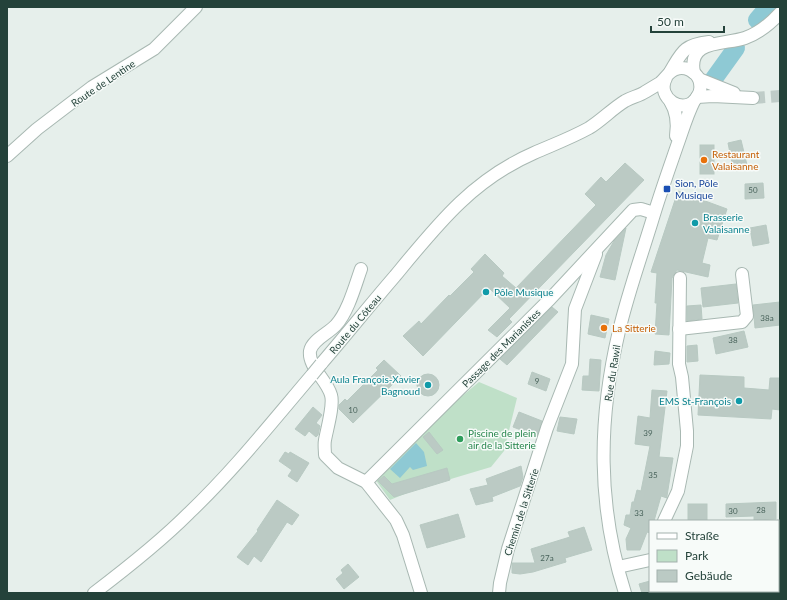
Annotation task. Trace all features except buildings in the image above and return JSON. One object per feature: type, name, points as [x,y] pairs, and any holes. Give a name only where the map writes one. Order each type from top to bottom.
[{"type":"street","name":"Route de Lentine","points":[[7,156],[37,129],[92,87],[154,49],[196,7]]},
{"type":"street","points":[[696,99],[700,88],[693,60],[696,54],[709,45],[750,36],[763,29],[780,13]]},
{"type":"street","points":[[668,100],[663,88],[668,75],[679,56],[689,47],[702,43],[736,40]]},
{"type":"street","points":[[644,93],[654,94],[676,104],[682,105],[688,104],[696,99],[713,96],[748,98],[696,76],[687,69],[677,69],[668,75]]},
{"type":"street","name":"Route du Côteau","points":[[94,593],[157,542],[206,497],[245,454],[442,220],[474,189],[507,166],[600,121],[626,101],[644,93],[668,75]]},
{"type":"street","name":"Rue du Rawil","points":[[625,593],[609,529],[604,492],[603,460],[605,415],[619,332],[639,258],[672,159],[696,99]]},
{"type":"street","name":"Rue du Rawil","points":[[668,100],[676,112],[677,124],[672,159]]},
{"type":"street","name":"Passage des Marianistes","points":[[366,482],[544,304],[633,210],[641,209],[654,214]]},
{"type":"street","name":"Chemin de la Sitterie","points":[[499,593],[508,549],[547,428],[572,364],[575,309],[598,248]]},
{"type":"street","points":[[361,269],[342,317],[337,324],[313,345],[310,350],[311,359],[314,366],[331,396],[329,420],[324,442],[325,455],[338,468],[366,482],[396,520],[403,535],[421,593]]},
{"type":"street","points":[[679,329],[742,322],[747,316],[742,274]]},
{"type":"street","points":[[664,520],[678,491],[687,446],[682,377],[678,364],[680,278]]},
{"type":"street","points":[[618,567],[649,560]]},
{"type":"green space","name":"Piscine de plein air de la Sitterie","points":[[479,382],[517,398],[504,451],[491,467],[414,490],[390,500],[375,479],[425,427]]},
{"type":"water","points":[[416,443],[424,452],[427,466],[413,470],[410,467],[400,478],[390,469]]},
{"type":"waterway","points":[[757,20],[768,7]]},
{"type":"waterway","points":[[713,80],[736,48]]},
{"type":"tunnel","points":[[753,98],[780,96]]},
{"type":"place","name":"Restaurant Valaisanne","points":[[704,160]]},
{"type":"place","name":"Sion, Pôle Musique","points":[[667,189]]},
{"type":"place","name":"Brasserie Valaisanne","points":[[695,223]]},
{"type":"place","name":"Pôle Musique","points":[[486,292]]},
{"type":"place","name":"La Sitterie","points":[[604,328]]},
{"type":"place","name":"Aula François-Xavier Bagnoud","points":[[428,385]]},
{"type":"place","name":"EMS St-François","points":[[739,401]]},
{"type":"place","name":"Piscine de plein air de la Sitterie","points":[[460,439]]}]
